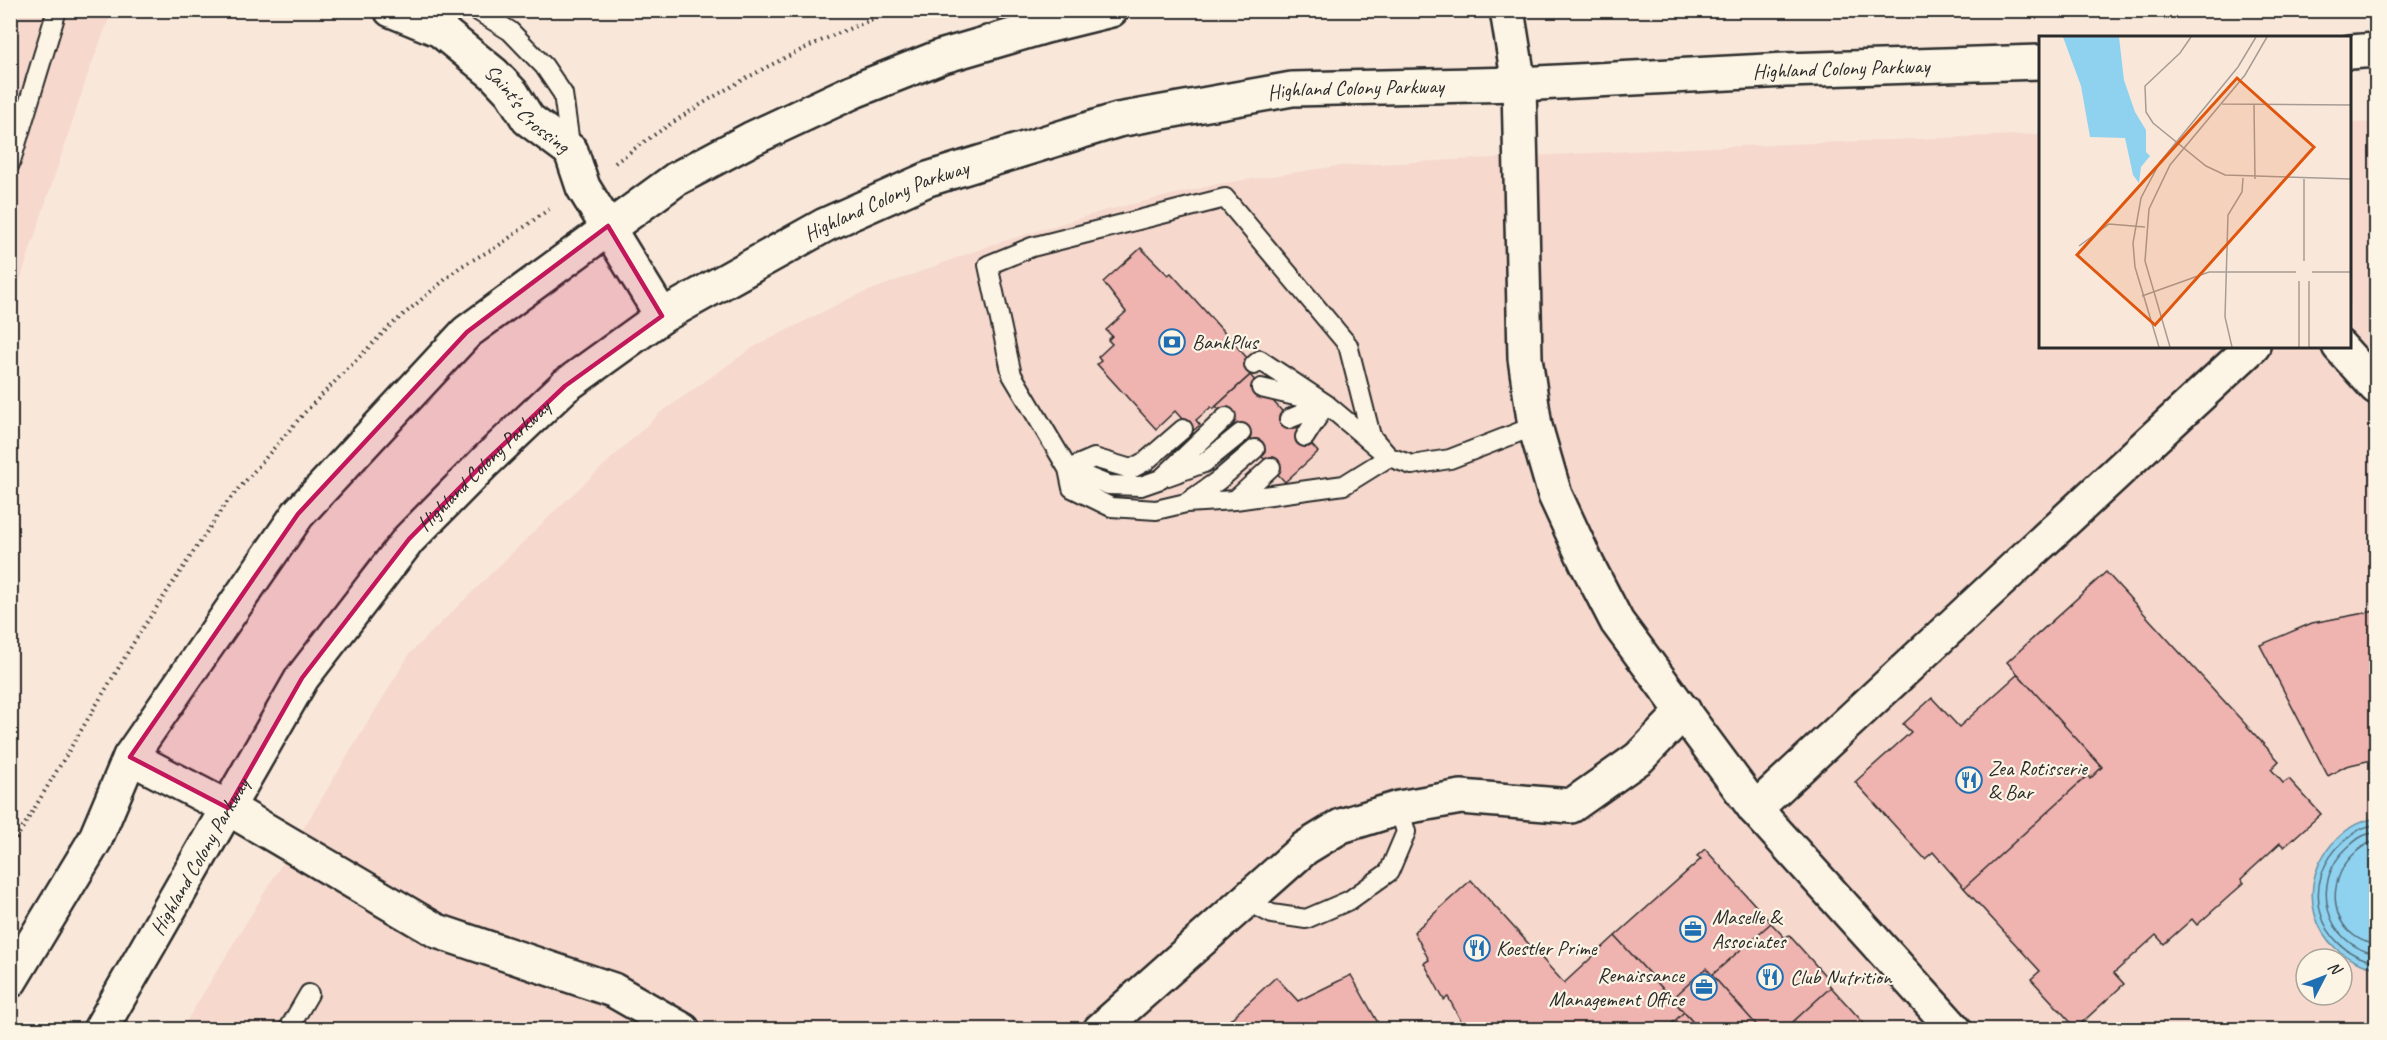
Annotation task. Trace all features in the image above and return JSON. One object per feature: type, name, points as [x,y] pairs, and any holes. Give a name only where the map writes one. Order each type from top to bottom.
[{"type":"street","name":"Saint's Crossing","points":[[391,10],[440,30],[494,74],[512,93],[528,119],[571,151]]},
{"type":"street","points":[[10,981],[95,840],[130,757],[298,514],[467,332],[676,178],[751,139],[854,91],[940,57],[1111,10]]},
{"type":"street","points":[[1507,10],[1519,84],[1525,358],[1535,426],[1555,495],[1617,622],[1755,809],[1955,1029]]},
{"type":"street","points":[[2351,52],[2376,50]]},
{"type":"street","name":"Highland Colony Parkway","points":[[100,1029],[302,678],[409,539],[565,386],[662,316],[825,225],[928,179],[1118,120],[1293,89],[1519,84],[1786,70],[2039,62]]},
{"type":"street","points":[[571,151],[583,187],[662,316]]},
{"type":"street","points":[[1755,809],[2251,348]]},
{"type":"street","points":[[2341,348],[2376,387]]},
{"type":"street","points":[[1100,1029],[1244,900],[1314,842],[1341,826],[1399,808],[1461,797],[1571,806],[1632,763],[1684,711]]},
{"type":"street","points":[[130,757],[228,808],[437,931],[613,990],[683,1029]]},
{"type":"lane","points":[[10,164],[57,10]]},
{"type":"lane","name":"Saint's Crossing","points":[[476,10],[510,31],[544,66],[563,94],[571,151]]},
{"type":"lane","points":[[1225,198],[1348,345],[1371,436],[1389,457],[1344,485],[1235,500],[1186,503],[1156,510],[1111,507],[1072,488],[1068,469],[1012,375],[988,265],[1032,247],[1225,198]]},
{"type":"lane","points":[[1254,365],[1260,360],[1326,404],[1389,457],[1412,465],[1450,459],[1535,426]]},
{"type":"lane","points":[[1261,388],[1326,404]]},
{"type":"lane","points":[[1275,404],[1326,404]]},
{"type":"lane","points":[[1289,419],[1326,404]]},
{"type":"lane","points":[[1305,437],[1326,404]]},
{"type":"lane","points":[[1161,479],[1226,417]]},
{"type":"lane","points":[[1068,469],[1094,458],[1131,469],[1146,461],[1183,429]]},
{"type":"lane","points":[[1068,469],[1108,485],[1141,486],[1204,463],[1241,433]]},
{"type":"lane","points":[[1186,503],[1219,480],[1255,449]]},
{"type":"lane","points":[[1235,500],[1271,467]]},
{"type":"lane","points":[[1244,900],[1272,914],[1306,919],[1350,900],[1389,872],[1406,832],[1399,808]]},
{"type":"lane","points":[[288,1029],[309,994]]},
{"type":"path","points":[[631,151],[709,97],[776,62],[898,10]]},
{"type":"path","points":[[10,849],[137,638],[224,506],[306,411],[390,326],[460,267],[498,246],[551,208]]},
{"type":"highlighted area","points":[[608,226],[662,316],[565,386],[485,462],[409,539],[302,678],[228,808],[130,757],[298,514],[467,332]]},
{"type":"shaded area","points":[[11,11],[112,11],[89,71],[11,308]]},
{"type":"shaded area","points":[[2376,122],[2376,1029],[181,1030],[410,653],[556,510],[660,413],[752,348],[850,298],[991,245],[1103,211],[1218,184],[1338,166],[1691,148],[2039,134],[2039,348],[2351,348],[2351,123]]},
{"type":"water","points":[[2376,819],[2376,968],[2354,961],[2354,947],[2335,947],[2323,933],[2315,914],[2312,894],[2315,874],[2325,854],[2348,829]]},
{"type":"building","name":"BankPlus","points":[[1141,248],[1168,275],[1171,273],[1257,369],[1213,409],[1211,407],[1196,420],[1200,425],[1188,435],[1179,424],[1183,420],[1175,411],[1156,429],[1097,364],[1101,361],[1098,357],[1112,344],[1108,340],[1112,336],[1106,330],[1126,312],[1103,282]]},
{"type":"building","points":[[1250,375],[1318,452],[1285,482],[1216,406]]},
{"type":"building","points":[[2106,572],[2279,761],[2271,769],[2283,783],[2289,779],[2321,814],[2284,847],[2280,843],[2241,879],[2244,883],[2197,925],[2192,919],[2164,944],[2156,935],[2114,973],[2124,984],[2076,1028],[2031,979],[2040,971],[1964,888],[2088,775],[2090,779],[2102,767],[2007,662]]},
{"type":"building","points":[[2375,611],[2376,759],[2346,766],[2328,776],[2260,645],[2312,623]]},
{"type":"building","name":"Zea Rotisserie & Bar","points":[[2018,674],[2102,767],[2090,779],[2088,775],[1964,888],[1933,852],[1925,859],[1855,782],[1911,732],[1903,724],[1932,698],[1959,727]]},
{"type":"building","name":"Maselle & Associates","points":[[1705,849],[1771,923],[1712,975],[1706,968],[1672,999],[1615,936],[1701,859],[1697,856]]},
{"type":"building","name":"Koestler Prime","points":[[1471,880],[1564,983],[1615,936],[1684,1012],[1665,1030],[1466,1030],[1448,997],[1444,1000],[1424,963],[1429,960],[1414,932]]},
{"type":"building","name":"Club Nutrition","points":[[1771,923],[1785,938],[1789,935],[1829,980],[1827,982],[1831,987],[1784,1030],[1761,1030],[1712,975]]},
{"type":"building","name":"Renaissance Management Office","points":[[1706,968],[1761,1030],[1700,1030],[1672,999]]},
{"type":"building","points":[[1351,975],[1382,1030],[1219,1030],[1276,977],[1298,1001]]},
{"type":"building","points":[[1831,987],[1870,1030],[1784,1030]]},
{"type":"building","points":[[1684,1012],[1700,1030],[1665,1030]]},
{"type":"place","name":"BankPlus","points":[[1172,342]]},
{"type":"place","name":"Zea Rotisserie & Bar","points":[[1969,780]]},
{"type":"place","name":"Maselle & Associates","points":[[1693,929]]},
{"type":"place","name":"Koestler Prime","points":[[1477,948]]},
{"type":"place","name":"Club Nutrition","points":[[1770,977]]},
{"type":"place","name":"Renaissance Management Office","points":[[1704,987]]}]
